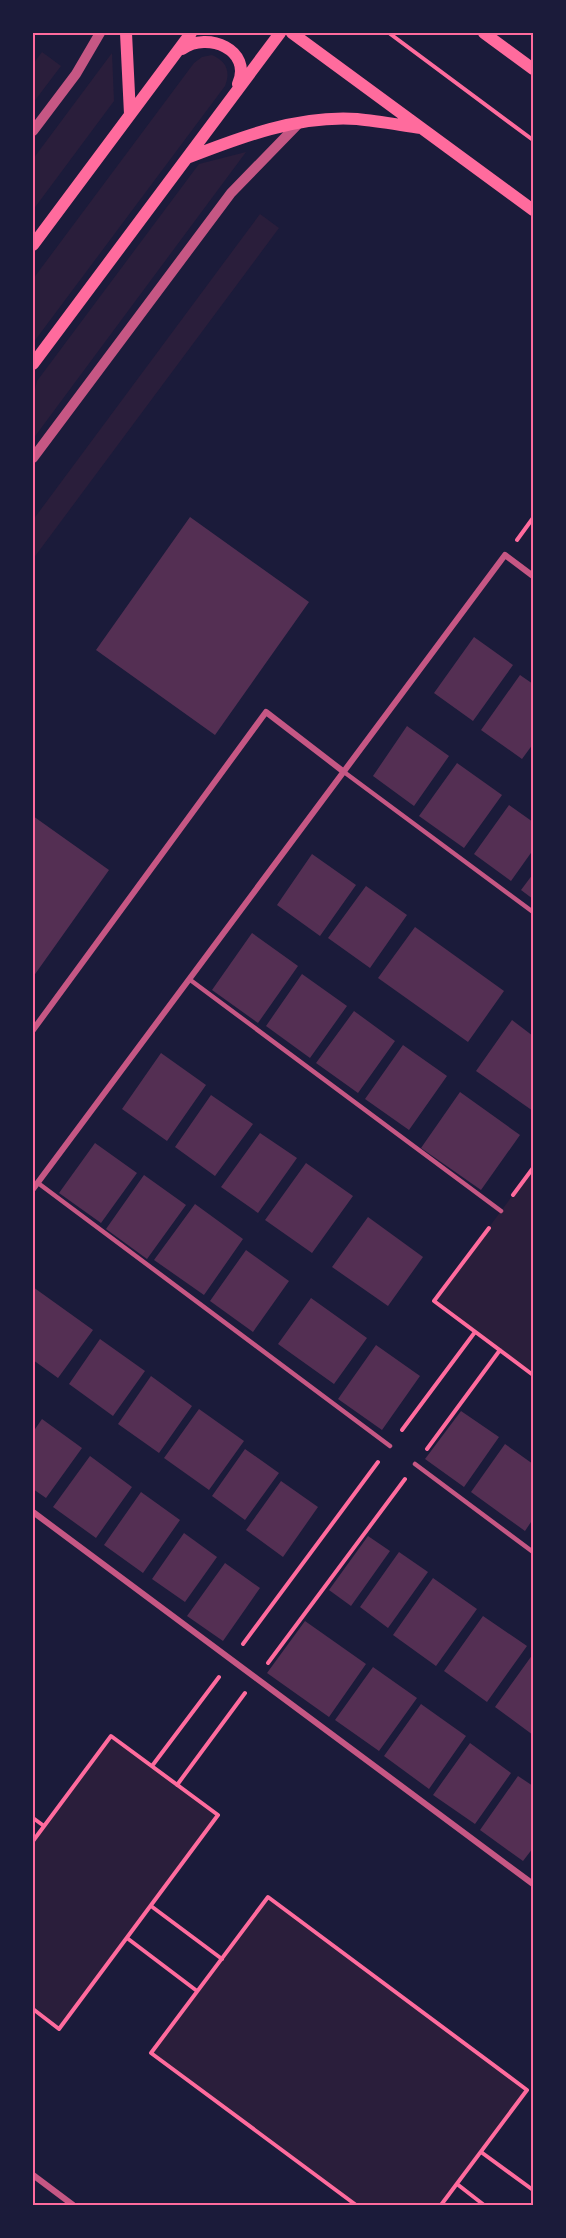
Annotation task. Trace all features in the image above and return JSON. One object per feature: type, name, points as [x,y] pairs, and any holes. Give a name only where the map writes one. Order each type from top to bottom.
[{"type":"main road","points":[[126,33],[130,114]]},
{"type":"main road","points":[[33,245],[191,33]]},
{"type":"main road","points":[[34,364],[280,33]]},
{"type":"main road","points":[[292,33],[533,210]]},
{"type":"main road","points":[[488,35],[533,69]]},
{"type":"main road","points":[[173,57],[184,47],[196,42],[209,41],[222,45],[234,53],[242,72],[240,81],[229,101]]},
{"type":"main road","points":[[186,159],[245,135],[300,122],[355,119],[424,129]]},
{"type":"street","points":[[33,131],[76,74],[100,33]]},
{"type":"street","points":[[33,458],[231,193],[300,122]]},
{"type":"street","points":[[33,1189],[505,555],[533,576]]},
{"type":"street","points":[[33,1030],[266,712],[344,772]]},
{"type":"street","points":[[33,1512],[533,1884]]},
{"type":"street","points":[[33,2175],[73,2205]]},
{"type":"lane","points":[[344,772],[533,912]]},
{"type":"lane","points":[[189,980],[501,1211]]},
{"type":"lane","points":[[38,1183],[390,1446]]},
{"type":"lane","points":[[416,1464],[533,1552]]},
{"type":"path","points":[[389,33],[533,140]]},
{"type":"path","points":[[533,1168],[434,1301],[533,1375]]},
{"type":"path","points":[[152,1766],[475,1332]]},
{"type":"path","points":[[177,1785],[500,1350]]},
{"type":"path","points":[[33,1840],[111,1736],[218,1815],[59,2029],[33,2009]]},
{"type":"path","points":[[33,1818],[44,1826]]},
{"type":"path","points":[[356,2205],[152,2053],[268,1897],[527,2090],[441,2205]]},
{"type":"path","points":[[151,1906],[222,1959]]},
{"type":"path","points":[[127,1938],[197,1991]]},
{"type":"path","points":[[481,2152],[533,2190]]},
{"type":"path","points":[[457,2184],[484,2205]]},
{"type":"shaded area","points":[[42,52],[61,66],[33,103],[33,64]]},
{"type":"shaded area","points":[[112,53],[114,101],[33,210],[33,159]]},
{"type":"shaded area","points":[[212,55],[221,60],[226,67],[225,86],[33,343],[33,279],[194,63],[202,57]]},
{"type":"shaded area","points":[[246,152],[33,439],[33,398],[37,381],[199,164]]},
{"type":"shaded area","points":[[260,214],[279,228],[33,559],[33,520]]},
{"type":"shaded area","points":[[533,1168],[533,1375],[434,1301]]},
{"type":"shaded area","points":[[111,1736],[218,1815],[59,2029],[33,2009],[33,1841]]},
{"type":"shaded area","points":[[268,1897],[527,2090],[441,2205],[356,2205],[151,2053]]},
{"type":"building","points":[[190,517],[309,602],[215,735],[96,650]]},
{"type":"building","points":[[474,637],[513,665],[473,721],[434,693]]},
{"type":"building","points":[[520,675],[533,684],[533,744],[522,759],[481,730]]},
{"type":"building","points":[[407,726],[449,756],[414,806],[373,776]]},
{"type":"building","points":[[457,763],[502,795],[464,848],[419,816]]},
{"type":"building","points":[[509,805],[533,822],[533,850],[511,881],[474,854]]},
{"type":"building","points":[[33,816],[109,870],[33,977]]},
{"type":"building","points":[[312,854],[356,885],[320,936],[277,905]]},
{"type":"building","points":[[533,874],[533,899],[521,890]]},
{"type":"building","points":[[366,886],[407,915],[370,968],[328,938]]},
{"type":"building","points":[[415,927],[504,991],[468,1042],[378,978]]},
{"type":"building","points":[[252,933],[298,966],[258,1023],[212,990]]},
{"type":"building","points":[[302,974],[347,1006],[310,1058],[266,1026]]},
{"type":"building","points":[[354,1011],[395,1041],[358,1093],[316,1063]]},
{"type":"building","points":[[512,1020],[533,1036],[533,1111],[476,1071]]},
{"type":"building","points":[[403,1045],[447,1076],[409,1130],[365,1099]]},
{"type":"building","points":[[161,1053],[206,1085],[167,1141],[122,1109]]},
{"type":"building","points":[[460,1092],[520,1135],[481,1190],[421,1148]]},
{"type":"building","points":[[211,1095],[253,1124],[215,1176],[175,1147]]},
{"type":"building","points":[[260,1133],[297,1158],[258,1213],[221,1187]]},
{"type":"building","points":[[95,1143],[137,1173],[101,1223],[59,1193]]},
{"type":"building","points":[[306,1163],[353,1196],[312,1253],[265,1220]]},
{"type":"building","points":[[144,1175],[186,1205],[147,1259],[106,1229]]},
{"type":"building","points":[[195,1204],[243,1239],[204,1295],[154,1260]]},
{"type":"building","points":[[368,1217],[423,1257],[388,1306],[332,1267]]},
{"type":"building","points":[[246,1250],[289,1281],[253,1332],[210,1301]]},
{"type":"building","points":[[33,1287],[93,1330],[58,1378],[33,1360]]},
{"type":"building","points":[[311,1298],[367,1338],[334,1384],[278,1344]]},
{"type":"building","points":[[100,1339],[145,1371],[113,1416],[69,1384]]},
{"type":"building","points":[[376,1345],[420,1376],[382,1430],[338,1399]]},
{"type":"building","points":[[151,1376],[192,1406],[159,1453],[118,1424]]},
{"type":"building","points":[[199,1409],[244,1441],[209,1490],[164,1458]]},
{"type":"building","points":[[461,1411],[499,1437],[464,1487],[425,1459]]},
{"type":"building","points":[[42,1419],[82,1448],[46,1498],[33,1489],[33,1432]]},
{"type":"building","points":[[505,1444],[533,1464],[533,1519],[525,1531],[471,1492]]},
{"type":"building","points":[[245,1449],[279,1473],[245,1520],[212,1496]]},
{"type":"building","points":[[90,1456],[132,1487],[96,1538],[53,1507]]},
{"type":"building","points":[[281,1481],[318,1507],[283,1557],[246,1530]]},
{"type":"building","points":[[141,1492],[180,1520],[143,1573],[104,1545]]},
{"type":"building","points":[[184,1533],[217,1557],[185,1602],[152,1579]]},
{"type":"building","points":[[368,1536],[390,1551],[351,1606],[329,1590]]},
{"type":"building","points":[[399,1552],[428,1572],[388,1628],[360,1607]]},
{"type":"building","points":[[225,1563],[260,1588],[223,1641],[187,1616]]},
{"type":"building","points":[[433,1578],[477,1609],[436,1666],[393,1635]]},
{"type":"building","points":[[483,1616],[527,1646],[487,1702],[444,1671]]},
{"type":"building","points":[[305,1621],[366,1664],[329,1717],[267,1673]]},
{"type":"building","points":[[533,1654],[533,1735],[495,1707]]},
{"type":"building","points":[[373,1667],[417,1698],[379,1751],[335,1720]]},
{"type":"building","points":[[421,1704],[466,1736],[429,1789],[384,1756]]},
{"type":"building","points":[[470,1743],[511,1773],[475,1824],[433,1795]]},
{"type":"building","points":[[518,1776],[533,1786],[533,1848],[523,1861],[480,1830]]}]
